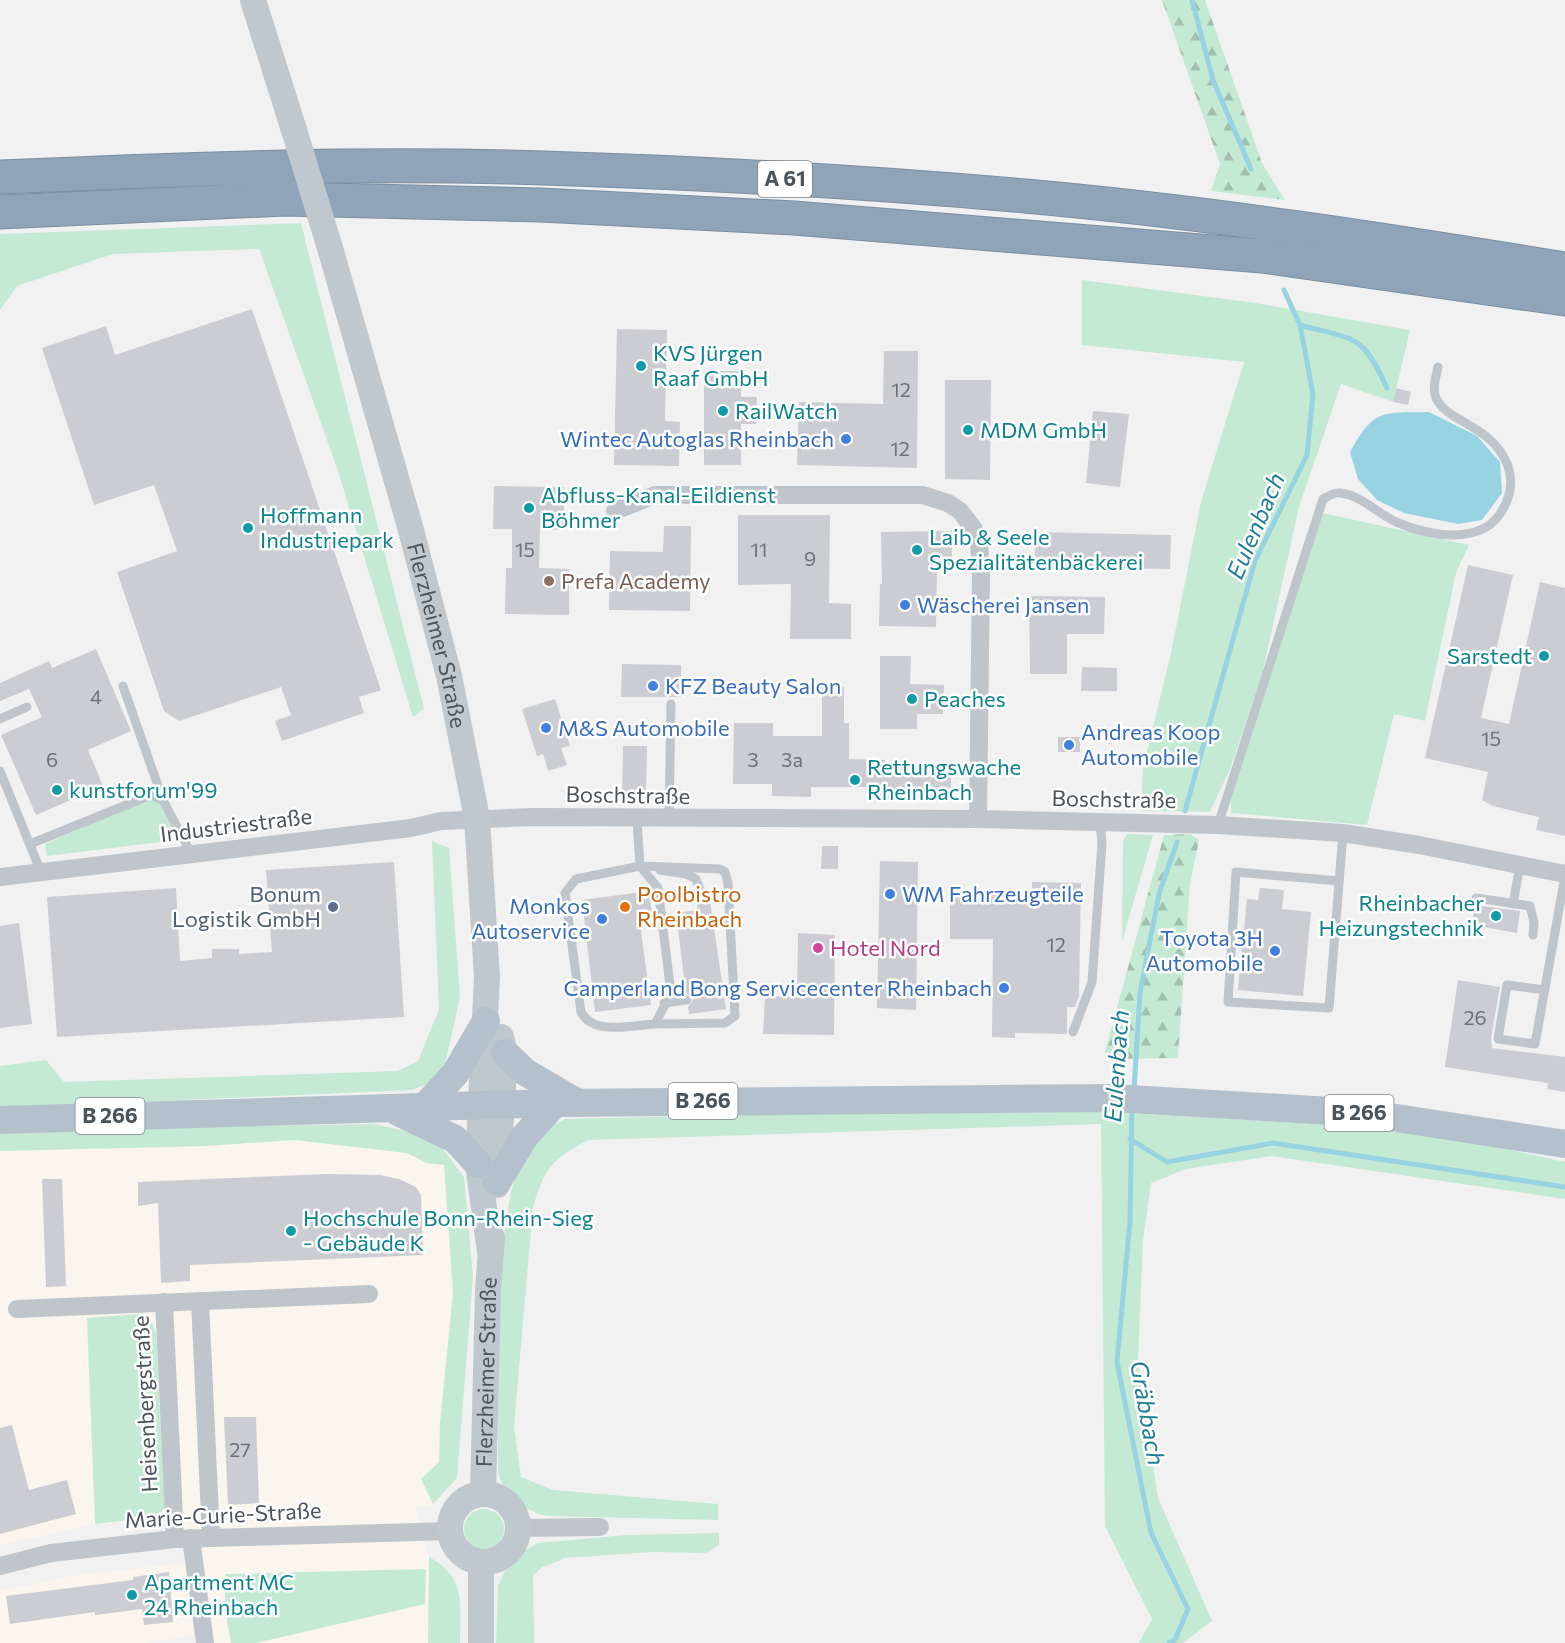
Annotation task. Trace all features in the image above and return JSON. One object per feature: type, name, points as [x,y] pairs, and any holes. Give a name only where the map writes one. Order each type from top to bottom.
[{"type":"highway","name":"A 61","points":[[0,177],[274,165],[543,167],[808,180],[1062,200],[1334,233],[1565,268]]},
{"type":"highway","name":"A 61","points":[[0,212],[285,199],[541,205],[760,216],[1262,256],[1565,299]]},
{"type":"main road","name":"Flerzheimer Straße","points":[[253,0],[330,248],[411,531],[449,676],[477,818],[487,977],[486,1022],[491,1106],[488,1173],[490,1252],[483,1494]]},
{"type":"main road","name":"Flerzheimer Straße","points":[[487,977],[504,1053],[491,1106]]},
{"type":"main road","points":[[423,1108],[455,1074],[486,1022]]},
{"type":"main road","points":[[391,1109],[455,1139],[488,1173],[525,1136],[567,1103],[525,1072],[504,1053]]},
{"type":"main road","name":"B 266","points":[[0,1120],[567,1103],[1113,1098],[1233,1103],[1364,1113],[1565,1144]]},
{"type":"main road","name":"Flerzheimer Straße","points":[[450,1531],[455,1510],[463,1502],[483,1494],[504,1500],[516,1517],[518,1528]]},
{"type":"main road","points":[[450,1531],[453,1543],[460,1553],[470,1560],[481,1563],[503,1557],[512,1549],[518,1528]]},
{"type":"main road","points":[[481,1563],[481,1643]]},
{"type":"street","points":[[615,511],[655,495],[923,495],[948,503],[960,511],[974,530],[981,572],[978,819]]},
{"type":"street","name":"Boschstraße","points":[[477,818],[978,819],[1218,825],[1343,833],[1565,875]]},
{"type":"street","name":"Industriestraße","points":[[0,877],[477,818]]},
{"type":"street","name":"Heisenbergstraße","points":[[17,1309],[369,1294]]},
{"type":"street","points":[[200,1301],[211,1537]]},
{"type":"street","name":"Heisenbergstraße","points":[[164,1302],[183,1539],[206,1643]]},
{"type":"street","points":[[518,1528],[600,1527]]},
{"type":"street","name":"Marie-Curie-Straße","points":[[0,1566],[51,1553],[183,1539],[450,1531]]},
{"type":"lane","points":[[1218,825],[1323,499],[1337,492],[1354,496],[1396,522],[1431,532],[1460,535],[1482,531],[1500,516],[1511,494],[1508,467],[1495,442],[1477,428],[1453,415],[1436,400],[1434,387],[1438,367]]},
{"type":"lane","points":[[123,686],[163,800],[192,855]]},
{"type":"lane","points":[[669,819],[671,704]]},
{"type":"lane","points":[[0,719],[27,707]]},
{"type":"lane","points":[[0,771],[41,872]]},
{"type":"lane","points":[[30,844],[145,796],[151,795],[163,800]]},
{"type":"lane","points":[[637,820],[640,866],[658,888],[671,993],[655,1024]]},
{"type":"lane","points":[[1072,1032],[1092,982],[1102,843],[1100,822]]},
{"type":"lane","points":[[1339,881],[1236,872],[1228,1002],[1329,1008],[1343,833]]},
{"type":"lane","points":[[1513,904],[1520,865]]},
{"type":"lane","points":[[640,866],[686,873],[696,879],[702,895]]},
{"type":"lane","points":[[640,866],[720,869],[725,872],[728,883],[735,1016],[724,1023],[655,1024],[596,1027],[585,1021],[581,1012],[565,893],[576,879],[640,866]]},
{"type":"lane","points":[[1545,990],[1507,985],[1498,1039],[1535,1044],[1545,990],[1565,875]]},
{"type":"lane","points":[[1476,898],[1530,906],[1534,922],[1533,935]]},
{"type":"lane","points":[[664,1003],[687,1000]]},
{"type":"shaded area","points":[[294,1140],[407,1153],[426,1163],[444,1165],[453,1292],[440,1423],[439,1462],[421,1479],[433,1504],[415,1508],[429,1557],[428,1643],[196,1643],[194,1636],[144,1643],[0,1643],[0,1591],[70,1576],[185,1563],[183,1516],[95,1524],[0,1545],[0,1151],[207,1146]]},
{"type":"green space","points":[[1162,0],[1205,0],[1262,163],[1285,200],[1211,191],[1220,164]]},
{"type":"green space","points":[[301,223],[424,709],[413,717],[338,471],[259,249],[113,254],[17,286],[0,310],[0,234]]},
{"type":"green space","points":[[1082,280],[1256,303],[1410,330],[1393,402],[1341,384],[1299,507],[1262,675],[1230,769],[1210,812],[1141,811],[1143,768],[1171,653],[1201,502],[1244,362],[1082,345]]},
{"type":"green space","points":[[1323,513],[1469,545],[1456,573],[1425,721],[1394,714],[1367,825],[1231,813],[1231,790]]},
{"type":"green space","points":[[149,798],[162,803],[177,840],[47,856],[45,844]]},
{"type":"green space","points":[[1127,834],[1153,835],[1122,941],[1123,841]]},
{"type":"green space","points":[[1190,834],[1199,840],[1190,884],[1178,1058],[1108,1059],[1105,1052],[1164,835]]},
{"type":"green space","points":[[432,841],[449,848],[460,997],[443,1074],[430,1083],[412,1090],[0,1108],[0,1066],[46,1060],[64,1082],[397,1071],[418,1061],[439,1009]]},
{"type":"green space","points":[[1108,1112],[1364,1127],[1474,1142],[1565,1162],[1565,1199],[1271,1156],[1186,1169],[1151,1183],[1143,1240],[1138,1361],[1158,1498],[1212,1621],[1183,1643],[1139,1643],[1152,1619],[1105,1526],[1101,1124],[589,1140],[566,1153],[546,1173],[533,1207],[514,1426],[521,1477],[553,1490],[718,1504],[718,1520],[547,1516],[522,1506],[504,1488],[498,1471],[497,1336],[505,1227],[519,1163],[546,1128],[565,1119],[830,1113]]},
{"type":"green space","points":[[374,1124],[434,1137],[464,1177],[473,1277],[457,1478],[433,1504],[421,1479],[439,1462],[440,1423],[453,1292],[444,1165],[426,1163],[407,1153],[294,1140],[207,1146],[0,1151],[0,1131],[6,1130]]},
{"type":"green space","points":[[140,1314],[152,1322],[156,1333],[165,1508],[156,1517],[95,1524],[87,1318]]},
{"type":"green space","points":[[484,1509],[498,1515],[504,1529],[498,1543],[484,1549],[470,1543],[464,1529],[470,1515]]},
{"type":"green space","points":[[719,1533],[719,1545],[706,1553],[653,1552],[565,1558],[541,1568],[533,1576],[534,1643],[496,1643],[498,1586],[505,1571],[525,1550],[538,1543],[627,1535]]},
{"type":"green space","points":[[429,1557],[450,1573],[456,1583],[460,1605],[460,1643],[428,1643]]},
{"type":"green space","points":[[426,1569],[425,1604],[256,1643],[231,1643],[225,1610],[225,1574]]},
{"type":"water","points":[[1429,412],[1477,436],[1500,462],[1502,493],[1482,520],[1458,524],[1404,513],[1377,500],[1358,479],[1350,452],[1373,420],[1390,413]]},
{"type":"building","name":"Hoffmann Industriepark","points":[[252,309],[381,690],[359,697],[364,713],[282,741],[275,721],[291,715],[281,687],[179,721],[164,711],[117,572],[177,551],[154,485],[94,505],[42,348],[106,326],[115,355]]},
{"type":"building","name":"KVS Jürgen Raaf GmbH","points":[[617,329],[667,330],[665,421],[680,422],[679,466],[614,465]]},
{"type":"building","points":[[884,351],[918,351],[917,468],[797,465],[799,402],[883,404]]},
{"type":"building","name":"RailWatch","points":[[704,371],[741,371],[741,397],[757,397],[756,424],[741,424],[741,465],[704,465]]},
{"type":"building","name":"MDM GmbH","points":[[945,380],[991,380],[990,480],[945,479]]},
{"type":"building","points":[[1396,388],[1411,392],[1408,405],[1393,402]]},
{"type":"building","points":[[1093,411],[1129,414],[1120,487],[1086,483]]},
{"type":"building","points":[[494,486],[564,487],[564,530],[540,529],[539,568],[569,569],[569,615],[505,614],[506,568],[512,568],[512,529],[493,529]]},
{"type":"building","points":[[738,515],[830,515],[829,603],[851,604],[851,639],[790,639],[791,584],[738,585]]},
{"type":"building","points":[[664,526],[691,526],[690,611],[609,610],[610,551],[663,552]]},
{"type":"building","points":[[952,531],[952,567],[937,567],[936,627],[879,626],[880,584],[882,584],[881,532]]},
{"type":"building","points":[[1035,532],[1171,535],[1170,569],[1035,567]]},
{"type":"building","points":[[1468,565],[1513,575],[1481,718],[1509,724],[1540,582],[1565,588],[1565,836],[1536,830],[1539,817],[1493,806],[1482,800],[1488,772],[1425,758]]},
{"type":"building","points":[[1029,596],[1105,597],[1104,634],[1067,634],[1067,674],[1030,674]]},
{"type":"building","points":[[96,649],[131,731],[88,750],[103,786],[36,815],[1,735],[42,717],[29,689],[0,701],[0,683],[49,661],[52,668]]},
{"type":"building","name":"Peaches","points":[[880,656],[911,656],[910,684],[944,685],[943,714],[917,714],[917,729],[880,729]]},
{"type":"building","points":[[622,664],[681,665],[681,697],[621,697]]},
{"type":"building","points":[[1082,667],[1117,668],[1117,691],[1081,691]]},
{"type":"building","points":[[822,687],[844,687],[844,723],[849,723],[849,759],[885,760],[885,773],[951,773],[951,799],[880,798],[880,787],[811,787],[811,797],[772,796],[772,784],[733,784],[734,723],[773,723],[773,736],[822,736]]},
{"type":"building","name":"M&S Automobile","points":[[555,699],[570,746],[561,748],[567,765],[548,771],[543,754],[537,756],[522,709]]},
{"type":"building","name":"Andreas Koop Automobile","points":[[1058,737],[1080,737],[1080,752],[1058,752]]},
{"type":"building","points":[[623,746],[647,746],[646,794],[622,794]]},
{"type":"building","points":[[822,846],[838,846],[838,869],[821,869]]},
{"type":"building","points":[[880,861],[918,862],[916,1010],[877,1008]]},
{"type":"building","points":[[394,862],[404,1017],[57,1037],[47,897],[176,888],[180,961],[212,958],[212,949],[239,949],[239,954],[272,952],[266,870]]},
{"type":"building","points":[[1032,882],[1081,883],[1079,996],[1075,1007],[1067,1007],[1067,1034],[1015,1033],[1015,1038],[992,1037],[993,939],[950,939],[950,891],[1032,891]]},
{"type":"building","name":"Toyota 3H Automobile","points":[[1260,888],[1284,890],[1282,909],[1311,912],[1303,996],[1238,990],[1247,899],[1258,900]]},
{"type":"building","points":[[649,891],[652,915],[639,916],[651,1005],[595,1012],[582,900]]},
{"type":"building","points":[[709,894],[726,1009],[689,1014],[688,1007],[694,999],[686,993],[676,913],[698,910],[695,896],[698,901],[704,901]]},
{"type":"building","name":"Rheinbacher Heizungstechnik","points":[[1475,905],[1520,911],[1517,933],[1472,925]]},
{"type":"building","points":[[19,923],[32,1024],[0,1028],[0,926]]},
{"type":"building","points":[[798,933],[835,935],[834,1035],[763,1034],[765,996],[797,997]]},
{"type":"building","points":[[1458,980],[1500,987],[1491,1038],[1492,1048],[1565,1057],[1565,1092],[1547,1089],[1548,1083],[1445,1067]]},
{"type":"building","name":"Hochschule Bonn-Rhein-Sieg - Gebäude K","points":[[328,1174],[380,1175],[399,1179],[416,1187],[421,1195],[423,1255],[190,1265],[190,1281],[161,1283],[158,1203],[138,1206],[138,1182]]},
{"type":"building","points":[[42,1179],[62,1179],[66,1286],[46,1287]]},
{"type":"building","points":[[224,1417],[256,1417],[259,1503],[228,1505]]},
{"type":"building","points":[[12,1425],[29,1490],[67,1480],[76,1514],[0,1534],[0,1428]]},
{"type":"building","points":[[169,1572],[173,1622],[144,1625],[142,1609],[95,1615],[95,1612],[10,1624],[6,1596],[133,1580],[133,1577]]},
{"type":"waterway","name":"Eulenbach","points":[[1192,0],[1213,80],[1251,169]]},
{"type":"waterway","name":"Eulenbach","points":[[1185,811],[1255,561],[1307,455],[1313,394],[1300,325],[1284,290]]},
{"type":"waterway","points":[[1300,325],[1333,333],[1355,342],[1371,357],[1387,388]]},
{"type":"waterway","name":"Eulenbach","points":[[1134,1090],[1140,993],[1159,894],[1177,842]]},
{"type":"waterway","name":"Gräbbach","points":[[1132,1109],[1130,1221],[1117,1362],[1151,1533],[1188,1609],[1175,1640],[1169,1643]]},
{"type":"waterway","name":"Eulenbach","points":[[1130,1139],[1167,1162],[1273,1143],[1565,1187]]},
{"type":"place","name":"KVS Jürgen Raaf GmbH","points":[[641,366]]},
{"type":"place","name":"RailWatch","points":[[723,411]]},
{"type":"place","name":"MDM GmbH","points":[[968,430]]},
{"type":"place","name":"Wintec Autoglas Rheinbach","points":[[846,439]]},
{"type":"place","name":"Abfluss-Kanal-Eildienst Böhmer","points":[[529,508]]},
{"type":"place","name":"Hoffmann Industriepark","points":[[248,528]]},
{"type":"place","name":"Laib & Seele Spezialitätenbäckerei","points":[[917,550]]},
{"type":"place","name":"Prefa Academy","points":[[549,581]]},
{"type":"place","name":"Wäscherei Jansen","points":[[905,605]]},
{"type":"place","name":"Sarstedt","points":[[1544,656]]},
{"type":"place","name":"KFZ Beauty Salon","points":[[653,686]]},
{"type":"place","name":"Peaches","points":[[912,699]]},
{"type":"place","name":"M&S Automobile","points":[[546,728]]},
{"type":"place","name":"Andreas Koop Automobile","points":[[1069,745]]},
{"type":"place","name":"Rettungswache Rheinbach","points":[[855,780]]},
{"type":"place","name":"kunstforum'99","points":[[57,790]]},
{"type":"place","name":"WM Fahrzeugteile","points":[[890,894]]},
{"type":"place","name":"Bonum Logistik GmbH","points":[[333,907]]},
{"type":"place","name":"Poolbistro Rheinbach","points":[[625,907]]},
{"type":"place","name":"Rheinbacher Heizungstechnik","points":[[1496,916]]},
{"type":"place","name":"Monkos Autoservice","points":[[602,919]]},
{"type":"place","name":"Hotel Nord","points":[[818,948]]},
{"type":"place","name":"Toyota 3H Automobile","points":[[1275,951]]},
{"type":"place","name":"Camperland Bong Servicecenter Rheinbach","points":[[1004,988]]},
{"type":"place","name":"Hochschule Bonn-Rhein-Sieg - Gebäude K","points":[[291,1231]]},
{"type":"place","name":"Apartment MC 24 Rheinbach","points":[[132,1595]]}]
